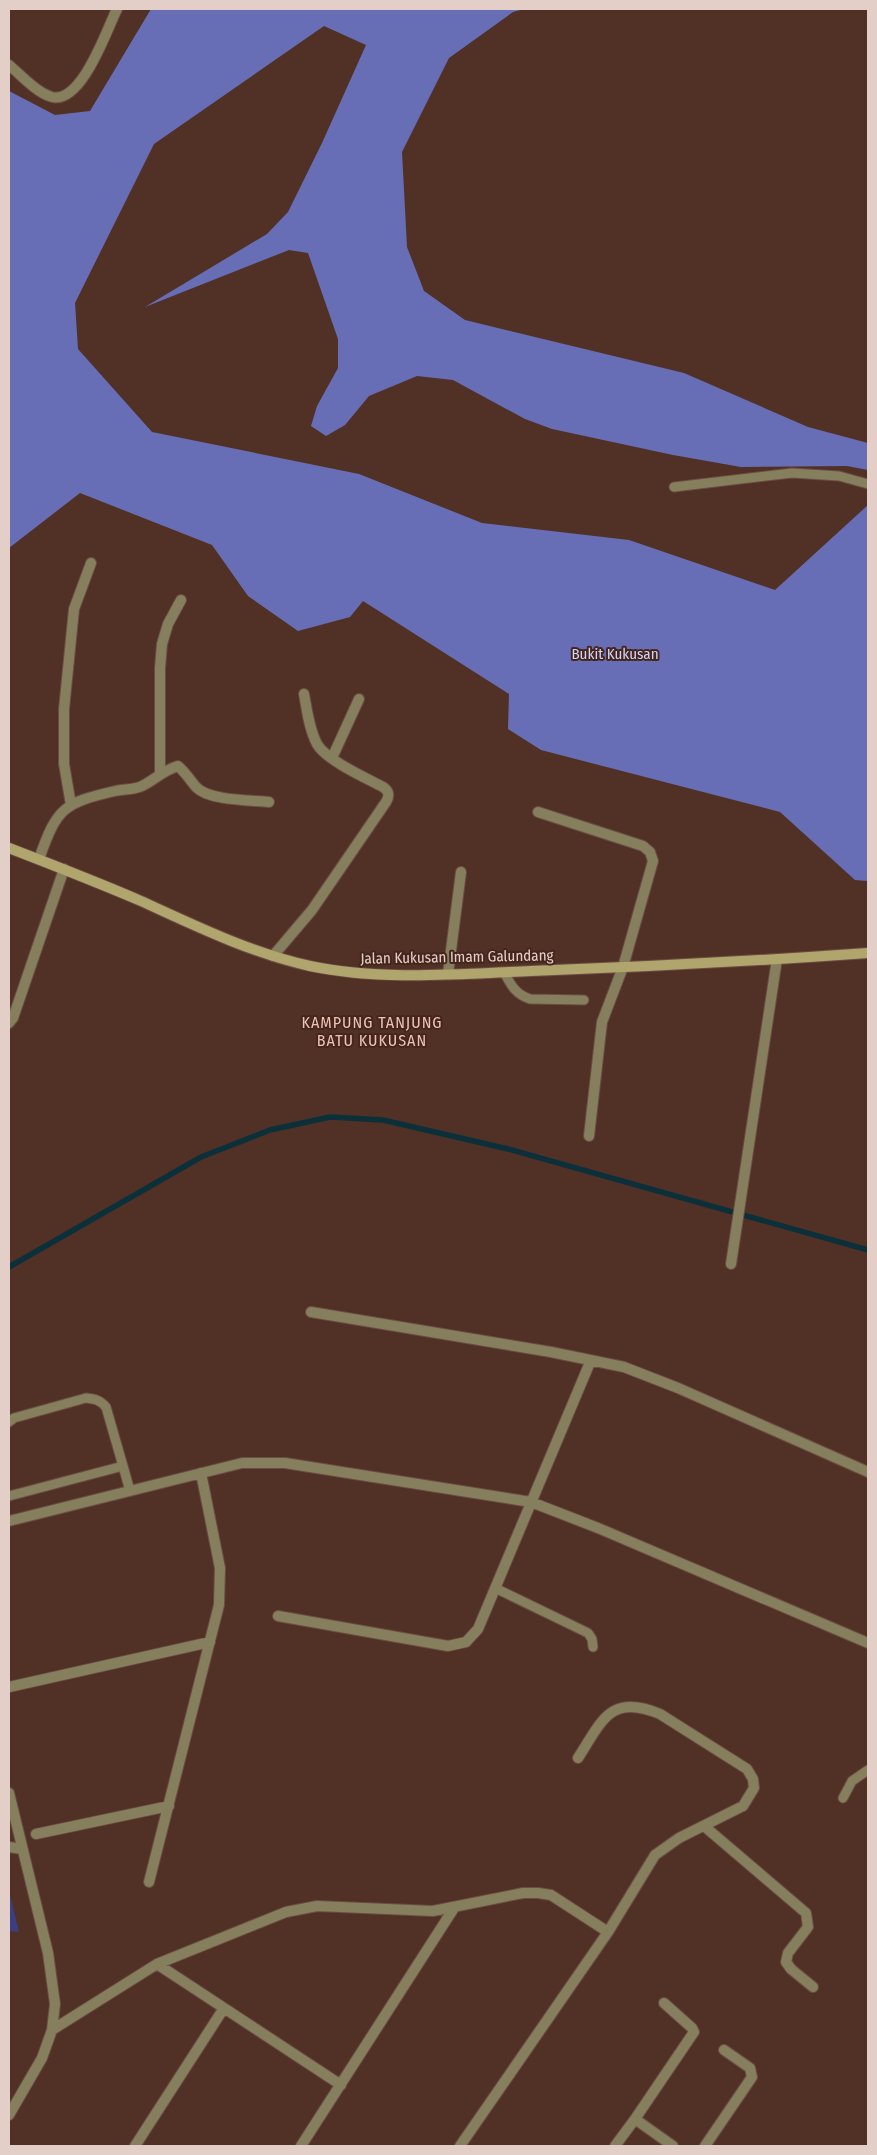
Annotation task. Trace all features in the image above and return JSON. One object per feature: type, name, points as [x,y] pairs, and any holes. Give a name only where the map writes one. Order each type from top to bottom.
[{"type":"street","points":[[9,65],[42,92],[54,98],[65,96],[83,80],[96,57],[117,9]]},
{"type":"street","points":[[71,805],[64,764],[64,709],[74,609],[91,563]]},
{"type":"street","points":[[160,773],[160,668],[162,644],[168,624],[182,600]]},
{"type":"street","points":[[273,956],[312,910],[388,799],[388,790],[332,758],[317,745],[304,694]]},
{"type":"street","points":[[332,758],[359,699]]},
{"type":"street","points":[[39,860],[46,840],[59,815],[71,805],[85,798],[141,787],[160,773],[178,766],[197,788],[205,793],[269,802]]},
{"type":"street","points":[[538,812],[643,846],[650,852],[652,861],[623,968],[602,1022],[589,1136]]},
{"type":"street","name":"Jalan Kukusan Imam Galundang","points":[[9,848],[64,869],[197,927],[273,956],[346,973],[378,975],[448,974],[623,968],[868,953]]},
{"type":"street","points":[[9,1023],[13,1018],[64,869]]},
{"type":"street","points":[[448,974],[462,872]]},
{"type":"street","points":[[731,1264],[777,960]]},
{"type":"street","points":[[311,1312],[624,1367],[678,1388],[868,1472]]},
{"type":"street","points":[[278,1616],[448,1646],[466,1642],[478,1629],[591,1360]]},
{"type":"street","points":[[9,1521],[242,1463],[285,1462],[531,1502],[598,1528],[868,1642]]},
{"type":"street","points":[[149,1882],[219,1605],[220,1568],[201,1473]]},
{"type":"street","points":[[9,1687],[210,1642]]},
{"type":"street","points":[[460,2146],[608,1932],[655,1856],[679,1838],[743,1806],[754,1788],[753,1779],[747,1769],[660,1714],[646,1708],[630,1705],[614,1709],[603,1718],[578,1758]]},
{"type":"street","points":[[9,1793],[52,1978],[55,2004],[52,2030],[42,2058],[9,2114]]},
{"type":"street","points":[[36,1834],[168,1806]]},
{"type":"street","points":[[704,1826],[806,1913],[808,1927],[788,1954],[786,1962],[791,1969],[813,1987]]},
{"type":"street","points":[[9,1847],[22,1849]]},
{"type":"street","points":[[52,2030],[157,1964],[286,1912],[317,1906],[434,1911],[522,1893],[538,1893],[551,1895],[608,1932]]},
{"type":"street","points":[[301,2146],[454,1908]]},
{"type":"street","points":[[157,1964],[341,2085]]},
{"type":"street","points":[[615,2146],[694,2032],[664,2003]]},
{"type":"street","points":[[135,2146],[224,2008]]},
{"type":"street","points":[[705,2146],[752,2078],[750,2068],[724,2050]]},
{"type":"street","points":[[635,2119],[673,2146]]},
{"type":"lane","points":[[674,487],[792,473],[839,476],[868,484]]},
{"type":"lane","points":[[504,972],[513,989],[521,996],[530,999],[584,1000]]},
{"type":"lane","points":[[9,1422],[14,1418],[86,1398],[94,1398],[106,1407],[130,1491]]},
{"type":"lane","points":[[9,1496],[123,1466]]},
{"type":"lane","points":[[495,1588],[588,1633],[592,1639],[593,1647]]},
{"type":"lane","points":[[843,1798],[852,1781],[868,1770]]},
{"type":"shaded area","points":[[9,1891],[19,1932],[9,1931]]},
{"type":"green space","name":"Bukit Kukusan","points":[[151,9],[524,9],[513,12],[449,58],[402,152],[407,247],[424,291],[465,320],[684,373],[808,427],[868,443],[868,470],[847,466],[741,467],[673,455],[552,429],[525,419],[453,380],[417,376],[369,396],[345,425],[326,436],[311,426],[317,406],[338,368],[338,339],[308,253],[289,250],[145,307],[267,234],[288,212],[322,143],[366,45],[324,26],[154,144],[75,303],[78,349],[152,432],[359,474],[482,523],[629,540],[775,590],[868,505],[868,881],[855,880],[780,812],[541,750],[508,729],[509,694],[363,601],[350,617],[298,631],[248,596],[212,545],[80,493],[9,548],[9,91],[55,115],[90,111]]},
{"type":"waterway","points":[[9,1267],[201,1157],[270,1130],[330,1117],[383,1120],[508,1149],[868,1250]]},
{"type":"district","name":"KAMPUNG TANJUNG BATU KUKUSAN","points":[[372,1031]]}]
